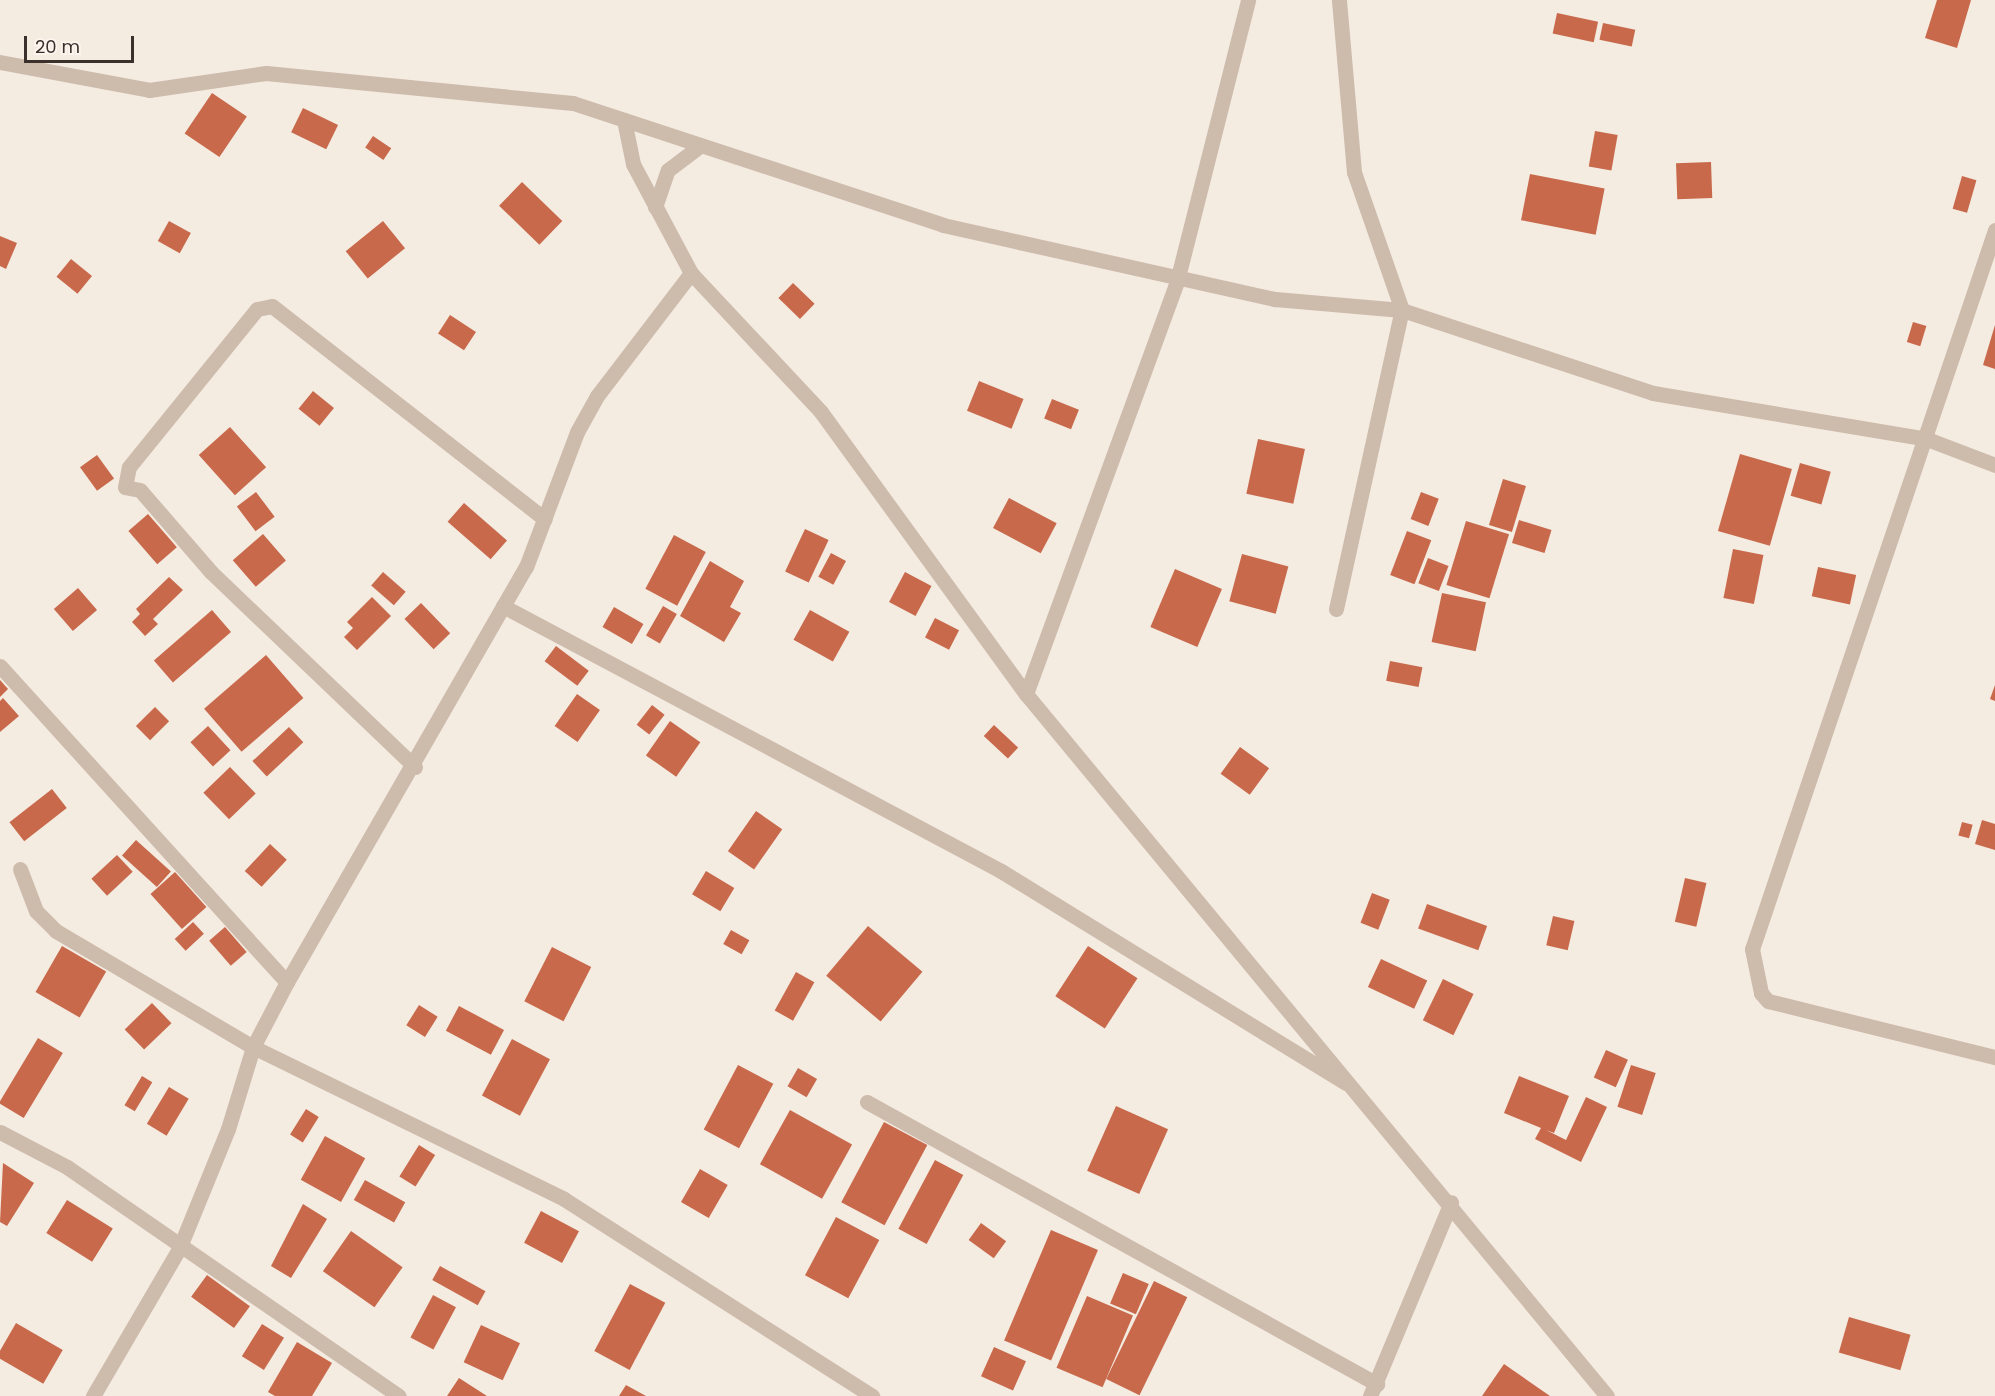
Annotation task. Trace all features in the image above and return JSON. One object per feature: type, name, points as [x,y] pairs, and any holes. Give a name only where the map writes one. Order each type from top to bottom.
[{"type":"street","points":[[1026,694],[1177,281],[1248,0]]},
{"type":"street","points":[[1336,609],[1402,310],[1354,172],[1339,0]]},
{"type":"street","points":[[0,62],[164,91],[223,76],[320,75],[524,95],[624,120],[697,148],[943,225],[1177,281],[1275,299],[1402,310],[1653,393],[1927,439],[1995,465]]},
{"type":"street","points":[[624,120],[633,164],[691,273],[821,412],[1026,694],[1451,1202],[1607,1396]]},
{"type":"street","points":[[655,207],[668,171],[697,148]]},
{"type":"street","points":[[1995,230],[1927,439],[1752,949],[1753,966],[1768,1001],[1995,1057]]},
{"type":"street","points":[[93,1396],[179,1249],[228,1129],[253,1047],[287,982],[415,767],[423,741],[503,606],[545,519],[597,396],[691,273]]},
{"type":"street","points":[[415,767],[211,572],[140,490],[125,487],[129,467],[257,309],[272,306],[545,519]]},
{"type":"street","points":[[503,606],[1001,871],[1358,1090]]},
{"type":"street","points":[[0,666],[287,982]]},
{"type":"street","points":[[21,869],[36,910],[56,931],[253,1047],[564,1199],[872,1396]]},
{"type":"street","points":[[867,1102],[1374,1390],[1451,1202]]},
{"type":"street","points":[[0,1132],[67,1167],[179,1249],[399,1396]]},
{"type":"building","points":[[1937,0],[1971,0],[1957,48],[1925,38]]},
{"type":"building","points":[[1557,13],[1598,22],[1594,42],[1553,34]]},
{"type":"building","points":[[1603,23],[1635,30],[1632,46],[1599,40]]},
{"type":"building","points":[[212,93],[247,116],[219,157],[185,134]]},
{"type":"building","points":[[303,108],[338,125],[326,149],[291,132]]},
{"type":"building","points":[[1595,131],[1618,135],[1611,170],[1589,166]]},
{"type":"building","points":[[373,136],[391,148],[383,160],[365,148]]},
{"type":"building","points":[[1711,162],[1712,198],[1677,199],[1676,163]]},
{"type":"building","points":[[1530,174],[1605,189],[1596,235],[1521,220]]},
{"type":"building","points":[[1962,176],[1976,180],[1967,213],[1953,209]]},
{"type":"building","points":[[522,182],[562,221],[539,245],[499,206]]},
{"type":"building","points":[[169,221],[191,233],[180,253],[158,241]]},
{"type":"building","points":[[383,221],[405,248],[368,278],[346,251]]},
{"type":"building","points":[[0,236],[17,243],[6,269],[0,266]]},
{"type":"building","points":[[71,259],[92,276],[78,294],[57,277]]},
{"type":"building","points":[[793,283],[815,304],[800,319],[778,298]]},
{"type":"building","points":[[450,315],[476,332],[464,350],[438,333]]},
{"type":"building","points":[[1913,322],[1926,326],[1920,346],[1907,342]]},
{"type":"building","points":[[1995,325],[1995,369],[1983,365]]},
{"type":"building","points":[[979,381],[1024,399],[1012,429],[967,411]]},
{"type":"building","points":[[313,391],[334,408],[320,426],[299,409]]},
{"type":"building","points":[[1052,399],[1079,410],[1071,429],[1044,418]]},
{"type":"building","points":[[230,427],[266,467],[235,495],[199,455]]},
{"type":"building","points":[[1258,439],[1305,449],[1293,504],[1246,494]]},
{"type":"building","points":[[1740,454],[1792,469],[1770,546],[1718,531]]},
{"type":"building","points":[[97,455],[114,478],[97,491],[80,467]]},
{"type":"building","points":[[1800,463],[1831,472],[1821,505],[1791,496]]},
{"type":"building","points":[[1503,479],[1526,486],[1512,532],[1489,525]]},
{"type":"building","points":[[256,492],[275,517],[255,531],[237,506]]},
{"type":"building","points":[[1421,492],[1439,499],[1428,526],[1411,519]]},
{"type":"building","points":[[1009,498],[1057,523],[1041,553],[993,528]]},
{"type":"building","points":[[464,503],[507,540],[491,559],[448,522]]},
{"type":"building","points":[[148,514],[177,547],[157,564],[128,531]]},
{"type":"building","points":[[1519,520],[1552,530],[1544,553],[1512,543]]},
{"type":"building","points":[[1466,521],[1509,534],[1489,598],[1446,585]]},
{"type":"building","points":[[805,529],[829,540],[809,583],[785,572]]},
{"type":"building","points":[[1407,531],[1431,540],[1414,584],[1390,575]]},
{"type":"building","points":[[263,534],[286,560],[256,587],[233,560]]},
{"type":"building","points":[[674,535],[706,552],[677,606],[645,589]]},
{"type":"building","points":[[1733,549],[1763,555],[1754,604],[1723,598]]},
{"type":"building","points":[[831,553],[846,561],[833,585],[818,577]]},
{"type":"building","points":[[1242,554],[1288,566],[1276,614],[1229,601]]},
{"type":"building","points":[[1428,558],[1449,566],[1439,591],[1418,583]]},
{"type":"building","points":[[710,561],[744,581],[730,607],[741,613],[724,642],[680,616]]},
{"type":"building","points":[[1818,567],[1856,575],[1850,604],[1812,596]]},
{"type":"building","points":[[1175,569],[1222,589],[1197,647],[1150,627]]},
{"type":"building","points":[[383,572],[406,592],[394,605],[371,586]]},
{"type":"building","points":[[905,572],[931,586],[916,616],[889,602]]},
{"type":"building","points":[[169,577],[183,590],[153,619],[158,624],[145,636],[132,622],[140,614],[136,609]]},
{"type":"building","points":[[78,588],[97,610],[73,631],[54,609]]},
{"type":"building","points":[[1442,593],[1486,602],[1476,651],[1432,642]]},
{"type":"building","points":[[372,597],[391,616],[357,650],[344,637],[353,628],[347,622]]},
{"type":"building","points":[[421,603],[450,633],[434,649],[404,619]]},
{"type":"building","points":[[663,606],[677,614],[660,643],[646,635]]},
{"type":"building","points":[[614,607],[643,624],[632,644],[602,627]]},
{"type":"building","points":[[212,610],[231,632],[173,682],[154,661]]},
{"type":"building","points":[[810,610],[849,632],[833,662],[794,640]]},
{"type":"building","points":[[935,618],[959,630],[949,650],[925,638]]},
{"type":"building","points":[[556,646],[589,671],[577,686],[545,661]]},
{"type":"building","points":[[266,655],[303,698],[242,752],[204,709]]},
{"type":"building","points":[[1390,661],[1422,667],[1419,687],[1386,681]]},
{"type":"building","points":[[0,680],[8,689],[0,697]]},
{"type":"building","points":[[1995,685],[1995,701],[1990,699]]},
{"type":"building","points":[[577,694],[600,710],[578,742],[555,726]]},
{"type":"building","points":[[3,698],[19,716],[0,732],[0,701]]},
{"type":"building","points":[[652,705],[665,715],[649,735],[637,725]]},
{"type":"building","points":[[155,707],[169,721],[150,740],[136,726]]},
{"type":"building","points":[[670,721],[700,742],[676,777],[646,755]]},
{"type":"building","points":[[994,725],[1018,748],[1008,758],[984,736]]},
{"type":"building","points":[[208,726],[231,750],[213,767],[190,742]]},
{"type":"building","points":[[289,727],[303,742],[267,776],[252,761]]},
{"type":"building","points":[[1240,747],[1269,768],[1250,795],[1221,774]]},
{"type":"building","points":[[230,767],[256,794],[229,819],[203,793]]},
{"type":"building","points":[[52,789],[67,808],[24,841],[9,822]]},
{"type":"building","points":[[756,811],[782,829],[754,869],[728,851]]},
{"type":"building","points":[[1982,820],[1995,824],[1995,850],[1975,844]]},
{"type":"building","points":[[1962,822],[1973,825],[1969,838],[1958,836]]},
{"type":"building","points":[[136,840],[171,871],[157,887],[122,856]]},
{"type":"building","points":[[270,844],[287,860],[262,887],[245,871]]},
{"type":"building","points":[[117,855],[133,872],[107,896],[91,879]]},
{"type":"building","points":[[706,871],[734,888],[720,911],[692,894]]},
{"type":"building","points":[[175,872],[206,907],[182,929],[150,894]]},
{"type":"building","points":[[1685,878],[1706,883],[1696,927],[1675,922]]},
{"type":"building","points":[[1372,893],[1390,900],[1378,930],[1361,923]]},
{"type":"building","points":[[1427,904],[1487,926],[1478,950],[1418,928]]},
{"type":"building","points":[[1553,916],[1574,921],[1568,950],[1546,945]]},
{"type":"building","points":[[193,922],[204,934],[186,951],[175,939]]},
{"type":"building","points":[[868,926],[922,972],[881,1021],[826,976]]},
{"type":"building","points":[[225,927],[247,952],[231,966],[209,941]]},
{"type":"building","points":[[731,930],[749,940],[742,954],[723,944]]},
{"type":"building","points":[[62,946],[106,972],[80,1017],[36,992]]},
{"type":"building","points":[[1088,946],[1137,978],[1105,1028],[1055,996]]},
{"type":"building","points":[[552,947],[591,967],[564,1021],[524,1001]]},
{"type":"building","points":[[1381,959],[1427,981],[1414,1009],[1368,987]]},
{"type":"building","points":[[796,972],[814,982],[793,1021],[775,1010]]},
{"type":"building","points":[[1443,979],[1474,994],[1453,1035],[1423,1020]]},
{"type":"building","points":[[152,1003],[171,1023],[144,1050],[125,1029]]},
{"type":"building","points":[[419,1005],[438,1017],[425,1037],[406,1025]]},
{"type":"building","points":[[459,1006],[504,1030],[491,1055],[446,1031]]},
{"type":"building","points":[[38,1038],[63,1053],[24,1118],[0,1104],[0,1101]]},
{"type":"building","points":[[512,1039],[550,1059],[520,1116],[482,1096]]},
{"type":"building","points":[[1606,1050],[1628,1060],[1616,1087],[1594,1077]]},
{"type":"building","points":[[738,1065],[773,1084],[739,1148],[704,1129]]},
{"type":"building","points":[[1631,1065],[1656,1073],[1642,1115],[1617,1107]]},
{"type":"building","points":[[798,1068],[817,1079],[807,1097],[788,1086]]},
{"type":"building","points":[[142,1076],[152,1082],[135,1111],[124,1105]]},
{"type":"building","points":[[1519,1076],[1569,1096],[1554,1133],[1546,1130],[1566,1140],[1586,1097],[1607,1107],[1581,1162],[1535,1139],[1541,1128],[1504,1113]]},
{"type":"building","points":[[169,1087],[189,1099],[167,1136],[147,1124]]},
{"type":"building","points":[[1116,1106],[1168,1129],[1139,1194],[1087,1171]]},
{"type":"building","points":[[306,1109],[319,1117],[303,1142],[290,1134]]},
{"type":"building","points":[[790,1110],[852,1144],[822,1199],[760,1164]]},
{"type":"building","points":[[884,1122],[927,1145],[885,1225],[841,1202]]},
{"type":"building","points":[[325,1136],[365,1158],[341,1202],[301,1180]]},
{"type":"building","points":[[419,1145],[435,1155],[416,1186],[399,1176]]},
{"type":"building","points":[[935,1160],[963,1175],[927,1244],[898,1229]]},
{"type":"building","points":[[3,1163],[34,1183],[7,1226],[0,1222]]},
{"type":"building","points":[[700,1169],[728,1185],[709,1218],[681,1202]]},
{"type":"building","points":[[365,1180],[405,1202],[394,1222],[354,1200]]},
{"type":"building","points":[[67,1200],[113,1229],[92,1262],[46,1233]]},
{"type":"building","points":[[303,1204],[327,1219],[291,1278],[271,1266]]},
{"type":"building","points":[[541,1211],[579,1231],[562,1263],[524,1243]]},
{"type":"building","points":[[836,1217],[879,1240],[848,1298],[805,1275]]},
{"type":"building","points":[[981,1223],[1006,1241],[994,1258],[969,1240]]},
{"type":"building","points":[[1051,1230],[1098,1250],[1051,1360],[1004,1340]]},
{"type":"building","points":[[351,1231],[403,1267],[375,1307],[323,1271]]},
{"type":"building","points":[[440,1266],[485,1291],[478,1305],[432,1280]]},
{"type":"building","points":[[1123,1273],[1149,1284],[1136,1314],[1110,1303]]},
{"type":"building","points":[[207,1275],[250,1306],[234,1328],[191,1297]]},
{"type":"building","points":[[1154,1281],[1187,1297],[1139,1395],[1106,1379]]},
{"type":"building","points":[[630,1284],[665,1303],[630,1370],[594,1351]]},
{"type":"building","points":[[433,1295],[456,1307],[433,1350],[410,1337]]},
{"type":"building","points":[[1087,1296],[1133,1316],[1103,1387],[1057,1368]]},
{"type":"building","points":[[1849,1317],[1911,1335],[1900,1370],[1839,1353]]},
{"type":"building","points":[[16,1323],[63,1350],[43,1384],[0,1359],[0,1351]]},
{"type":"building","points":[[262,1324],[284,1338],[264,1370],[242,1356]]},
{"type":"building","points":[[481,1325],[520,1343],[503,1380],[464,1362]]},
{"type":"building","points":[[297,1342],[332,1363],[312,1396],[275,1396],[268,1392]]},
{"type":"building","points":[[994,1347],[1026,1361],[1013,1390],[981,1376]]},
{"type":"building","points":[[1504,1364],[1550,1396],[1482,1396]]},
{"type":"building","points":[[459,1378],[487,1396],[447,1396]]},
{"type":"building","points":[[626,1385],[646,1396],[619,1396]]}]
